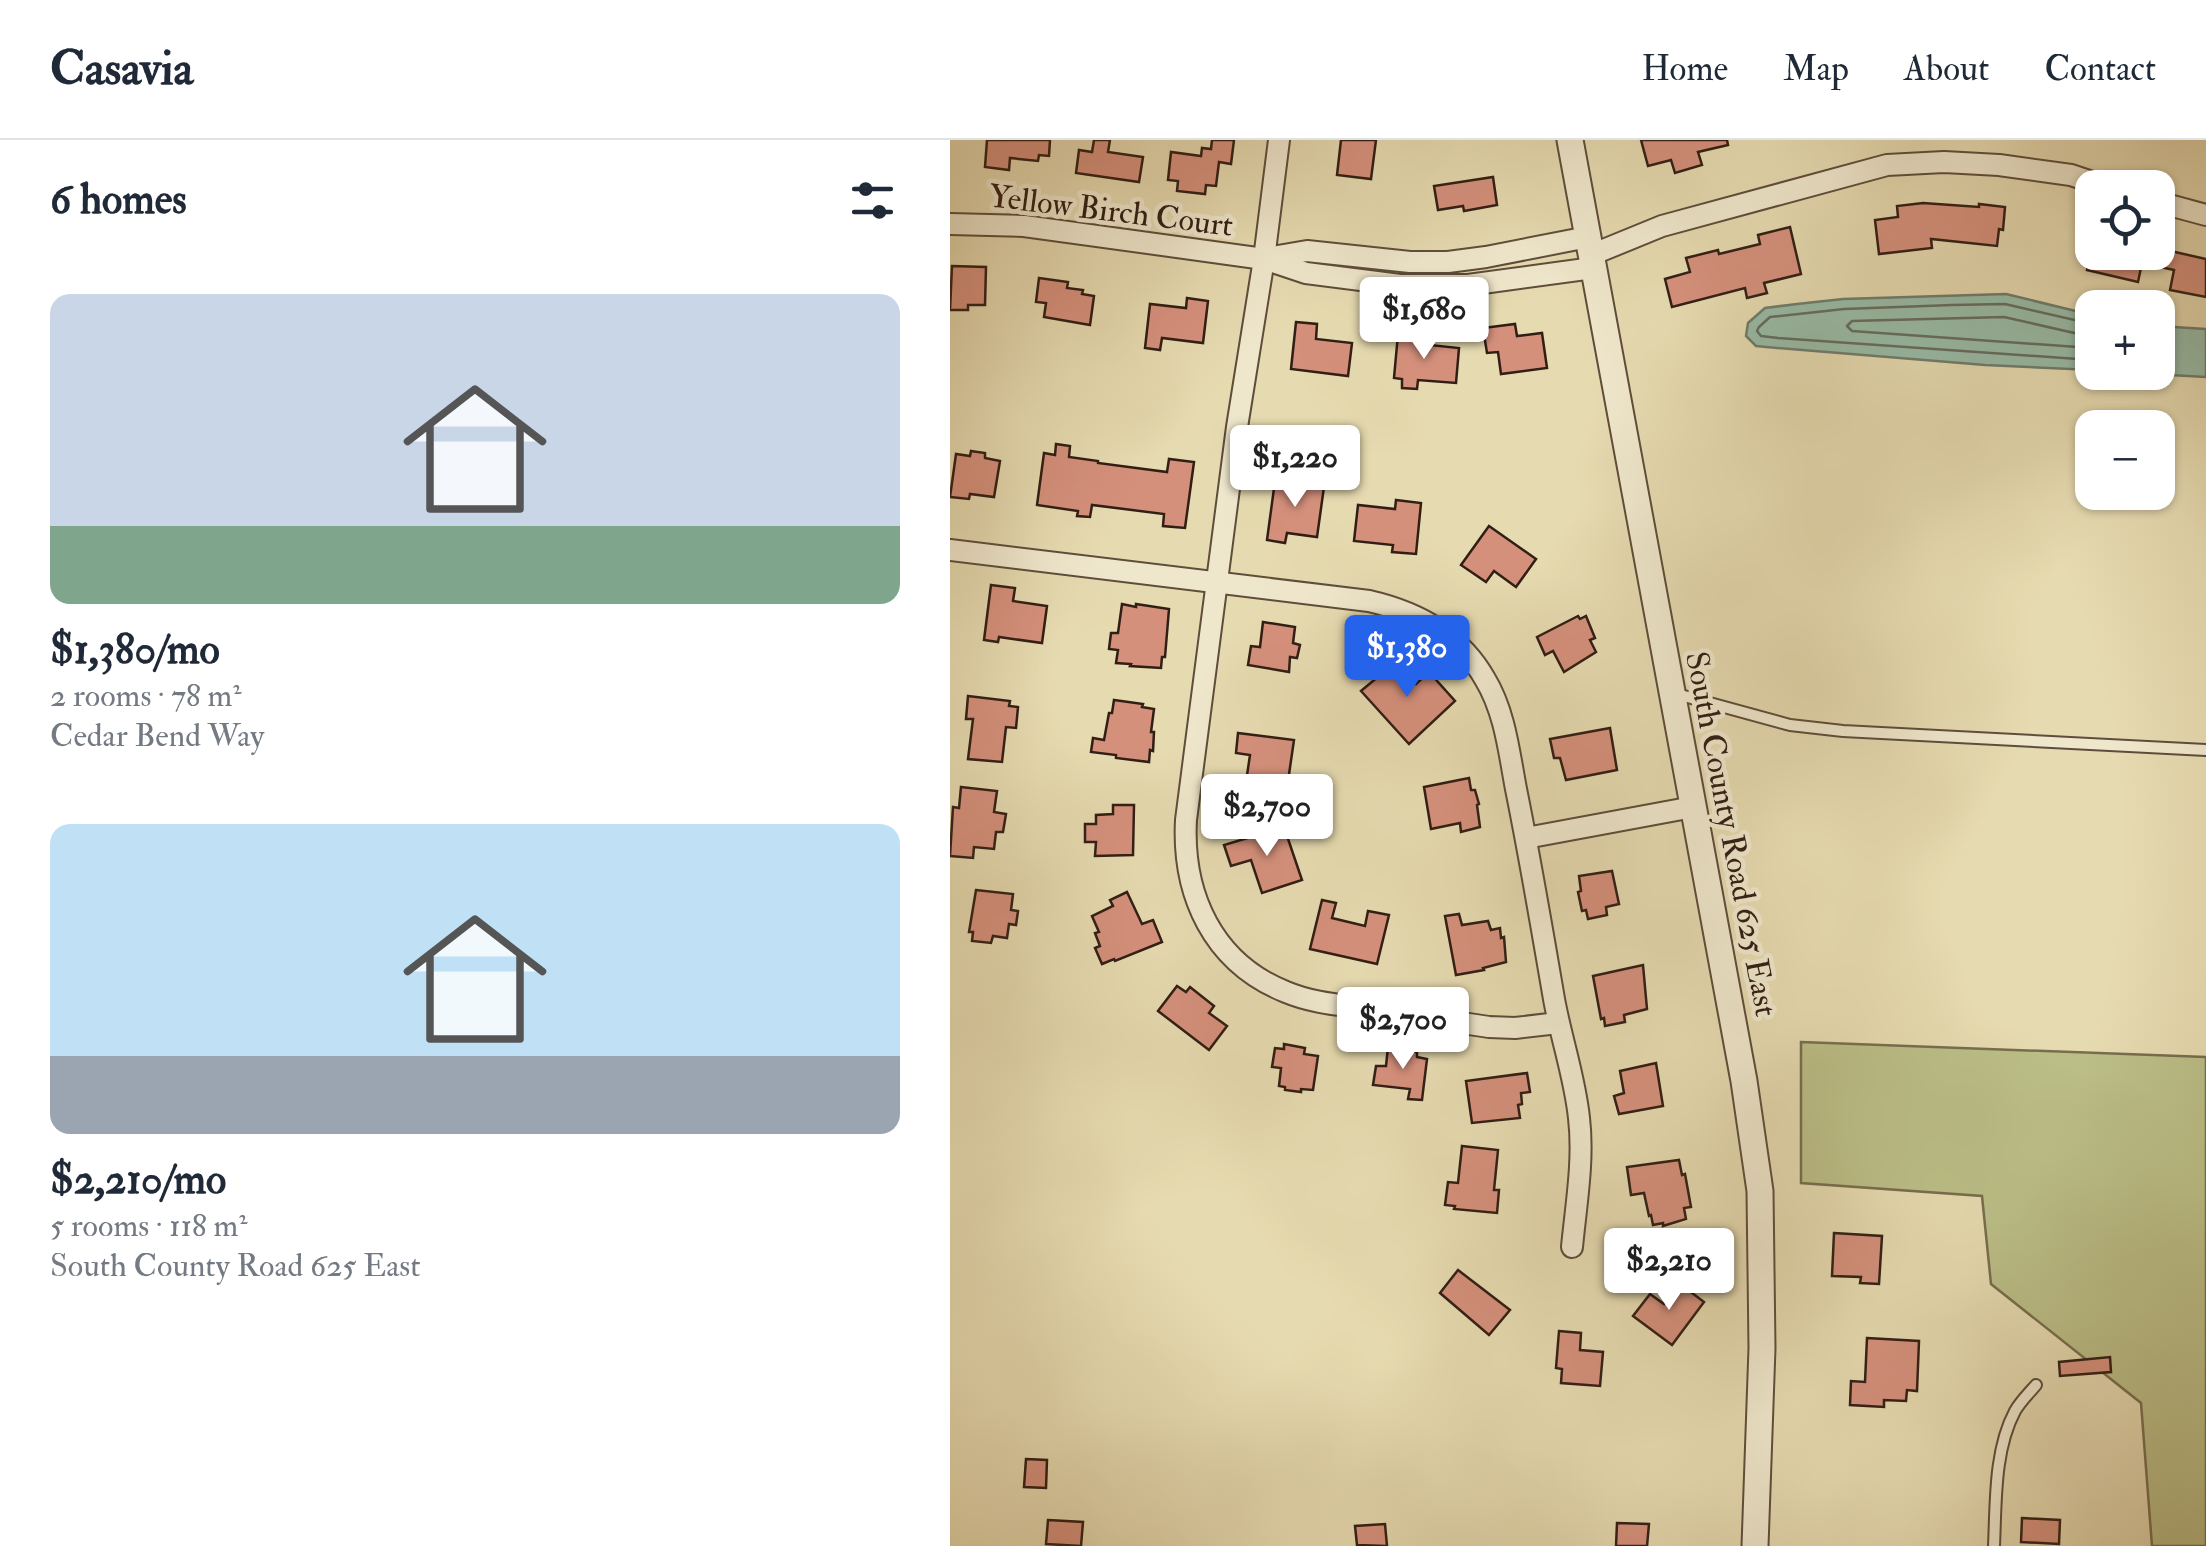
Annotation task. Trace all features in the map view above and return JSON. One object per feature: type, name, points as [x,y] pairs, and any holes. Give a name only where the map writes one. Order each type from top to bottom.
[{"type":"street","points":[[1279,140],[1236,427],[1186,820],[1184,849],[1192,890],[1203,917],[1237,962],[1285,992],[1312,1000],[1490,1026],[1515,1028],[1558,1023]]},
{"type":"street","name":"South County Road 625 East","points":[[1570,140],[1744,1082],[1760,1190],[1762,1348],[1756,1546]]},
{"type":"street","points":[[1590,253],[1662,226],[1888,166],[1944,162],[1999,165],[2075,176]]},
{"type":"street","points":[[2175,207],[2206,215]]},
{"type":"street","name":"Yellow Birch Court","points":[[950,224],[1024,226],[1264,259],[1306,273],[1400,285],[1468,285],[1590,253]]},
{"type":"street","name":"Yellow Birch Court","points":[[1264,259],[1306,251],[1410,262],[1590,253]]},
{"type":"street","points":[[950,550],[1369,600],[1410,613],[1448,635],[1469,656],[1486,679],[1498,706],[1579,1118],[1580,1157],[1572,1247]]},
{"type":"street","points":[[1526,838],[1693,806]]},
{"type":"lane","points":[[1672,693],[1790,724],[1843,731],[2206,750]]},
{"type":"lane","points":[[1994,1546],[2006,1434],[2016,1409],[2036,1385]]},
{"type":"green space","points":[[1801,1042],[2206,1057],[2206,1546],[2152,1546],[2141,1403],[1991,1284],[1982,1196],[1801,1183]]},
{"type":"water","points":[[2006,294],[2075,311],[2075,369],[1756,346],[1746,336],[1748,323],[1765,308],[1843,299]]},
{"type":"water","points":[[2175,327],[2206,329],[2206,377],[2175,375]]},
{"type":"building","points":[[987,140],[1050,140],[1049,156],[1039,155],[1038,161],[1010,158],[1009,170],[985,167]]},
{"type":"building","points":[[1094,140],[1110,140],[1108,152],[1143,157],[1139,182],[1076,173],[1079,150],[1092,152]]},
{"type":"building","points":[[1212,140],[1234,140],[1231,164],[1219,162],[1216,186],[1206,185],[1205,194],[1177,191],[1178,181],[1168,180],[1171,152],[1201,156],[1202,148],[1211,149]]},
{"type":"building","points":[[1341,140],[1376,140],[1371,179],[1337,175]]},
{"type":"building","points":[[1641,140],[1727,140],[1728,145],[1698,152],[1702,165],[1675,173],[1671,160],[1648,166]]},
{"type":"building","points":[[1493,177],[1497,205],[1464,211],[1463,206],[1438,210],[1434,186]]},
{"type":"building","points":[[1923,203],[2005,207],[1997,246],[1931,239],[1932,248],[1879,254],[1875,220],[1898,217],[1897,206]]},
{"type":"building","points":[[1790,227],[1801,274],[1764,283],[1767,293],[1747,298],[1745,288],[1672,307],[1665,279],[1690,272],[1686,258],[1760,244],[1758,235]]},
{"type":"building","points":[[2175,252],[2206,259],[2206,297],[2170,290]]},
{"type":"building","points":[[952,266],[986,267],[985,305],[950,310]]},
{"type":"building","points":[[2087,270],[2141,270],[2138,282]]},
{"type":"building","points":[[1039,278],[1068,282],[1067,288],[1094,296],[1090,325],[1044,317],[1046,303],[1036,302]]},
{"type":"building","points":[[1187,298],[1208,301],[1203,343],[1162,338],[1160,350],[1145,348],[1150,304],[1186,308]]},
{"type":"building","points":[[1296,322],[1317,324],[1316,339],[1352,343],[1348,376],[1291,369]]},
{"type":"building","points":[[1515,324],[1517,336],[1542,333],[1547,368],[1501,374],[1498,352],[1487,353],[1483,328]]},
{"type":"building","points":[[1398,334],[1421,336],[1420,344],[1459,348],[1456,383],[1418,380],[1417,389],[1402,388],[1402,379],[1394,378]]},
{"type":"building","points":[[1056,444],[1070,446],[1069,457],[1167,472],[1169,459],[1194,462],[1185,528],[1163,526],[1164,514],[1092,505],[1090,517],[1077,516],[1078,511],[1037,505],[1044,453],[1055,455]]},
{"type":"building","points":[[971,451],[1000,461],[994,497],[950,497],[956,454],[970,456]]},
{"type":"building","points":[[1297,476],[1313,478],[1312,486],[1324,487],[1317,537],[1287,533],[1285,543],[1267,540],[1275,481],[1296,484]]},
{"type":"building","points":[[1396,500],[1421,503],[1416,554],[1392,552],[1393,545],[1354,541],[1358,505],[1395,509]]},
{"type":"building","points":[[1489,526],[1536,559],[1516,587],[1494,571],[1486,582],[1461,565]]},
{"type":"building","points":[[991,585],[1015,588],[1013,601],[1047,606],[1042,643],[999,637],[998,642],[984,640]]},
{"type":"building","points":[[1122,604],[1169,609],[1161,668],[1116,663],[1118,650],[1109,649],[1111,633],[1118,633]]},
{"type":"building","points":[[1578,616],[1586,616],[1596,652],[1564,672],[1553,651],[1545,655],[1537,637]]},
{"type":"building","points":[[1263,622],[1295,627],[1293,643],[1300,645],[1297,658],[1290,657],[1289,672],[1248,665],[1251,646],[1260,647]]},
{"type":"building","points":[[1392,658],[1416,684],[1429,672],[1455,701],[1409,744],[1361,691]]},
{"type":"building","points":[[968,696],[1010,701],[1009,706],[1018,707],[1016,728],[1006,727],[1002,762],[968,759],[973,719],[966,719]]},
{"type":"building","points":[[1114,700],[1154,709],[1149,762],[1091,752],[1093,738],[1104,740]]},
{"type":"building","points":[[1610,728],[1617,770],[1566,780],[1560,758],[1554,758],[1550,739]]},
{"type":"building","points":[[1238,733],[1294,740],[1287,788],[1246,782],[1250,755],[1236,753]]},
{"type":"building","points":[[1469,778],[1479,804],[1480,827],[1461,832],[1460,823],[1431,829],[1424,787]]},
{"type":"building","points":[[961,787],[997,791],[994,812],[1006,814],[1003,832],[996,832],[994,849],[974,847],[973,858],[950,856],[953,807],[959,808]]},
{"type":"building","points":[[1113,805],[1134,805],[1133,855],[1095,856],[1096,842],[1085,842],[1085,824],[1096,824],[1096,815],[1113,814]]},
{"type":"building","points":[[1284,827],[1302,880],[1262,893],[1251,860],[1231,866],[1224,845]]},
{"type":"building","points":[[1612,871],[1619,904],[1606,907],[1607,915],[1588,919],[1578,892],[1579,876]]},
{"type":"building","points":[[976,890],[1013,894],[1011,910],[1018,911],[1016,925],[1009,924],[1007,938],[993,936],[991,943],[972,941],[973,932],[969,932]]},
{"type":"building","points":[[1127,892],[1142,924],[1153,920],[1162,942],[1102,964],[1095,948],[1100,946],[1095,933],[1099,932],[1092,916],[1113,906],[1110,900]]},
{"type":"building","points":[[1322,900],[1336,903],[1332,918],[1365,926],[1368,911],[1389,915],[1377,964],[1310,949]]},
{"type":"building","points":[[1459,914],[1462,925],[1488,921],[1491,930],[1500,928],[1506,962],[1456,975],[1445,916]]},
{"type":"building","points":[[1643,965],[1647,1009],[1624,1015],[1625,1022],[1605,1026],[1593,976]]},
{"type":"building","points":[[1177,986],[1186,992],[1190,987],[1214,1006],[1209,1013],[1227,1026],[1209,1050],[1158,1011]]},
{"type":"building","points":[[1284,1044],[1305,1048],[1304,1054],[1318,1056],[1313,1090],[1301,1092],[1279,1086],[1281,1068],[1272,1067],[1275,1048],[1284,1049]]},
{"type":"building","points":[[1388,1047],[1417,1052],[1417,1057],[1427,1059],[1422,1100],[1408,1099],[1410,1089],[1373,1085],[1376,1066],[1386,1066]]},
{"type":"building","points":[[1656,1063],[1663,1106],[1619,1114],[1614,1096],[1624,1093],[1620,1071]]},
{"type":"building","points":[[1527,1073],[1530,1092],[1521,1093],[1520,1118],[1472,1123],[1466,1081]]},
{"type":"building","points":[[1462,1146],[1498,1150],[1494,1190],[1499,1190],[1497,1213],[1445,1205],[1448,1182],[1458,1183]]},
{"type":"building","points":[[1679,1160],[1691,1207],[1684,1208],[1686,1219],[1653,1225],[1644,1193],[1631,1195],[1627,1167]]},
{"type":"building","points":[[1834,1233],[1882,1236],[1879,1284],[1860,1283],[1861,1277],[1832,1276]]},
{"type":"building","points":[[1458,1270],[1510,1310],[1489,1335],[1440,1293]]},
{"type":"building","points":[[1679,1283],[1704,1302],[1672,1345],[1633,1316],[1650,1294],[1664,1304]]},
{"type":"building","points":[[1559,1331],[1581,1333],[1580,1350],[1603,1352],[1600,1386],[1561,1383],[1562,1369],[1556,1368]]},
{"type":"building","points":[[1867,1338],[1919,1341],[1917,1391],[1907,1390],[1906,1401],[1884,1400],[1884,1407],[1850,1405],[1851,1381],[1865,1382]]},
{"type":"building","points":[[2110,1357],[2111,1372],[2060,1376],[2059,1362]]},
{"type":"building","points":[[1026,1459],[1047,1460],[1046,1488],[1024,1487]]},
{"type":"building","points":[[2022,1518],[2060,1520],[2059,1544],[2021,1542]]},
{"type":"building","points":[[1048,1520],[1083,1522],[1081,1546],[1046,1544]]},
{"type":"building","points":[[1617,1523],[1649,1524],[1647,1546],[1616,1546]]},
{"type":"building","points":[[1385,1524],[1387,1546],[1357,1545],[1355,1526]]}]
